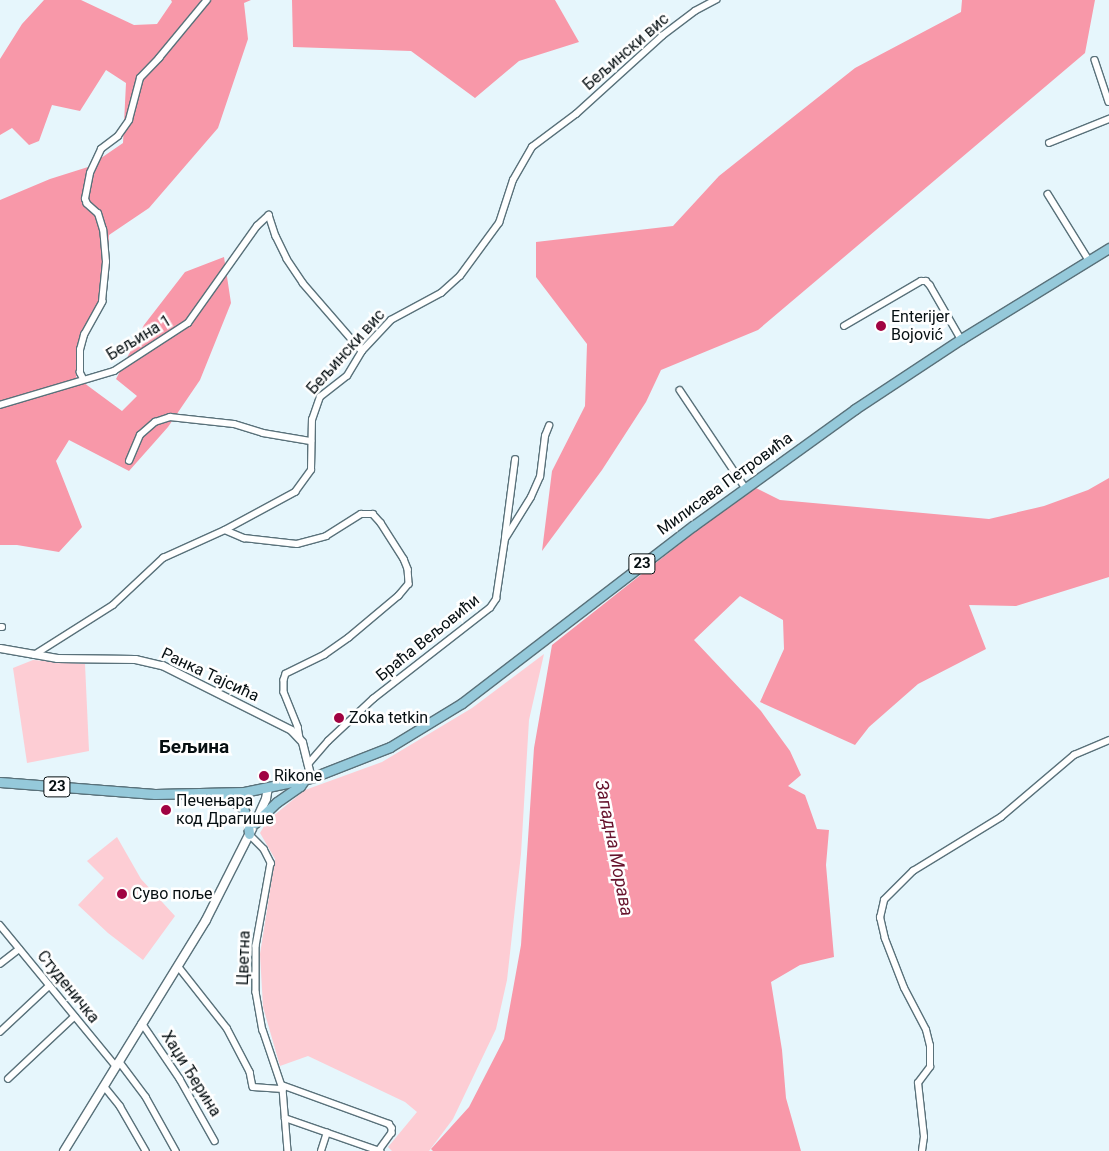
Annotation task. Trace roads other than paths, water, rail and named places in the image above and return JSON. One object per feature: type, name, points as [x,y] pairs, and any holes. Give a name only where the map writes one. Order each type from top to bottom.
[{"type":"main road","name":"Милисава Петровића","points":[[308,778],[357,762],[390,747],[462,703],[745,487],[894,382],[1109,248]]},
{"type":"main road","name":"23","points":[[0,782],[142,794],[207,794],[268,788],[308,778]]},
{"type":"main road","points":[[255,823],[277,802],[308,778]]},
{"type":"main road","points":[[64,1151],[219,896],[266,799],[268,788]]},
{"type":"main road","points":[[207,794],[229,799],[242,807],[247,817],[249,834]]},
{"type":"street","name":"Бељина 1","points":[[207,0],[160,58],[140,78],[129,120],[118,136],[101,149],[90,173],[85,199],[86,204],[98,214],[103,230],[106,262],[102,302],[84,335],[80,350],[80,373],[83,379],[114,371],[188,323],[257,226],[269,215],[276,236],[293,267],[362,352]]},
{"type":"street","name":"Бељински вис","points":[[34,656],[113,605],[163,558],[282,501],[302,485],[311,470],[312,420],[320,397],[347,376],[362,352],[391,320],[440,293],[460,276],[499,223],[513,180],[532,146],[576,114],[662,36],[695,11],[716,0]]},
{"type":"street","points":[[1095,60],[1109,102]]},
{"type":"street","points":[[1049,143],[1109,119]]},
{"type":"street","points":[[1048,194],[1088,260]]},
{"type":"street","points":[[844,326],[921,281],[928,281],[961,339]]},
{"type":"street","points":[[0,405],[83,379]]},
{"type":"street","points":[[680,390],[745,487]]},
{"type":"street","points":[[130,461],[140,435],[155,422],[170,417],[228,423],[312,441]]},
{"type":"street","name":"Браћа Вељовићи","points":[[309,763],[328,741],[373,699],[490,608],[496,599],[505,539],[532,497],[540,477],[544,436],[549,426]]},
{"type":"street","points":[[505,539],[515,460]]},
{"type":"street","points":[[224,530],[244,538],[297,544],[326,536],[360,514],[373,514],[404,559],[408,570],[408,584],[392,602],[349,638],[325,655],[286,674],[284,692],[298,727],[309,763],[308,778]]},
{"type":"street","name":"Ранка Тајсића","points":[[0,648],[34,656],[74,660],[146,660],[272,719],[300,738]]},
{"type":"street","points":[[922,1151],[924,1137],[918,1083],[930,1067],[930,1046],[926,1030],[904,988],[885,939],[880,918],[884,900],[913,871],[1001,817],[1074,755],[1109,740]]},
{"type":"street","name":"Цветна","points":[[249,834],[264,849],[271,863],[256,946],[256,992],[263,1030],[283,1087],[288,1151]]},
{"type":"street","name":"Студеничка","points":[[0,924],[74,1017],[146,1097],[176,1151]]},
{"type":"street","points":[[0,964],[19,949]]},
{"type":"street","points":[[178,966],[227,1028],[250,1072],[252,1087],[283,1087],[389,1124],[392,1128],[392,1133],[380,1151],[327,1134],[286,1118]]},
{"type":"street","points":[[0,1032],[49,986]]},
{"type":"street","points":[[8,1079],[74,1017]]},
{"type":"street","name":"Хаџи Ђерина","points":[[142,1023],[180,1079],[215,1141]]},
{"type":"street","points":[[104,1086],[120,1106],[146,1151]]},
{"type":"street","points":[[321,1151],[327,1134]]},
{"type":"place","name":"Enterijer Bojović","points":[[881,326]]},
{"type":"place","name":"Zoka tetkin","points":[[339,718]]},
{"type":"place","name":"Rikone","points":[[264,776]]},
{"type":"place","name":"Печењара код Драгише","points":[[166,810]]},
{"type":"place","name":"Суво поље","points":[[122,894]]},
{"type":"district","name":"Бељина","points":[[194,747]]},
{"type":"water label","name":"Западна Морава","points":[[614,848]]}]
